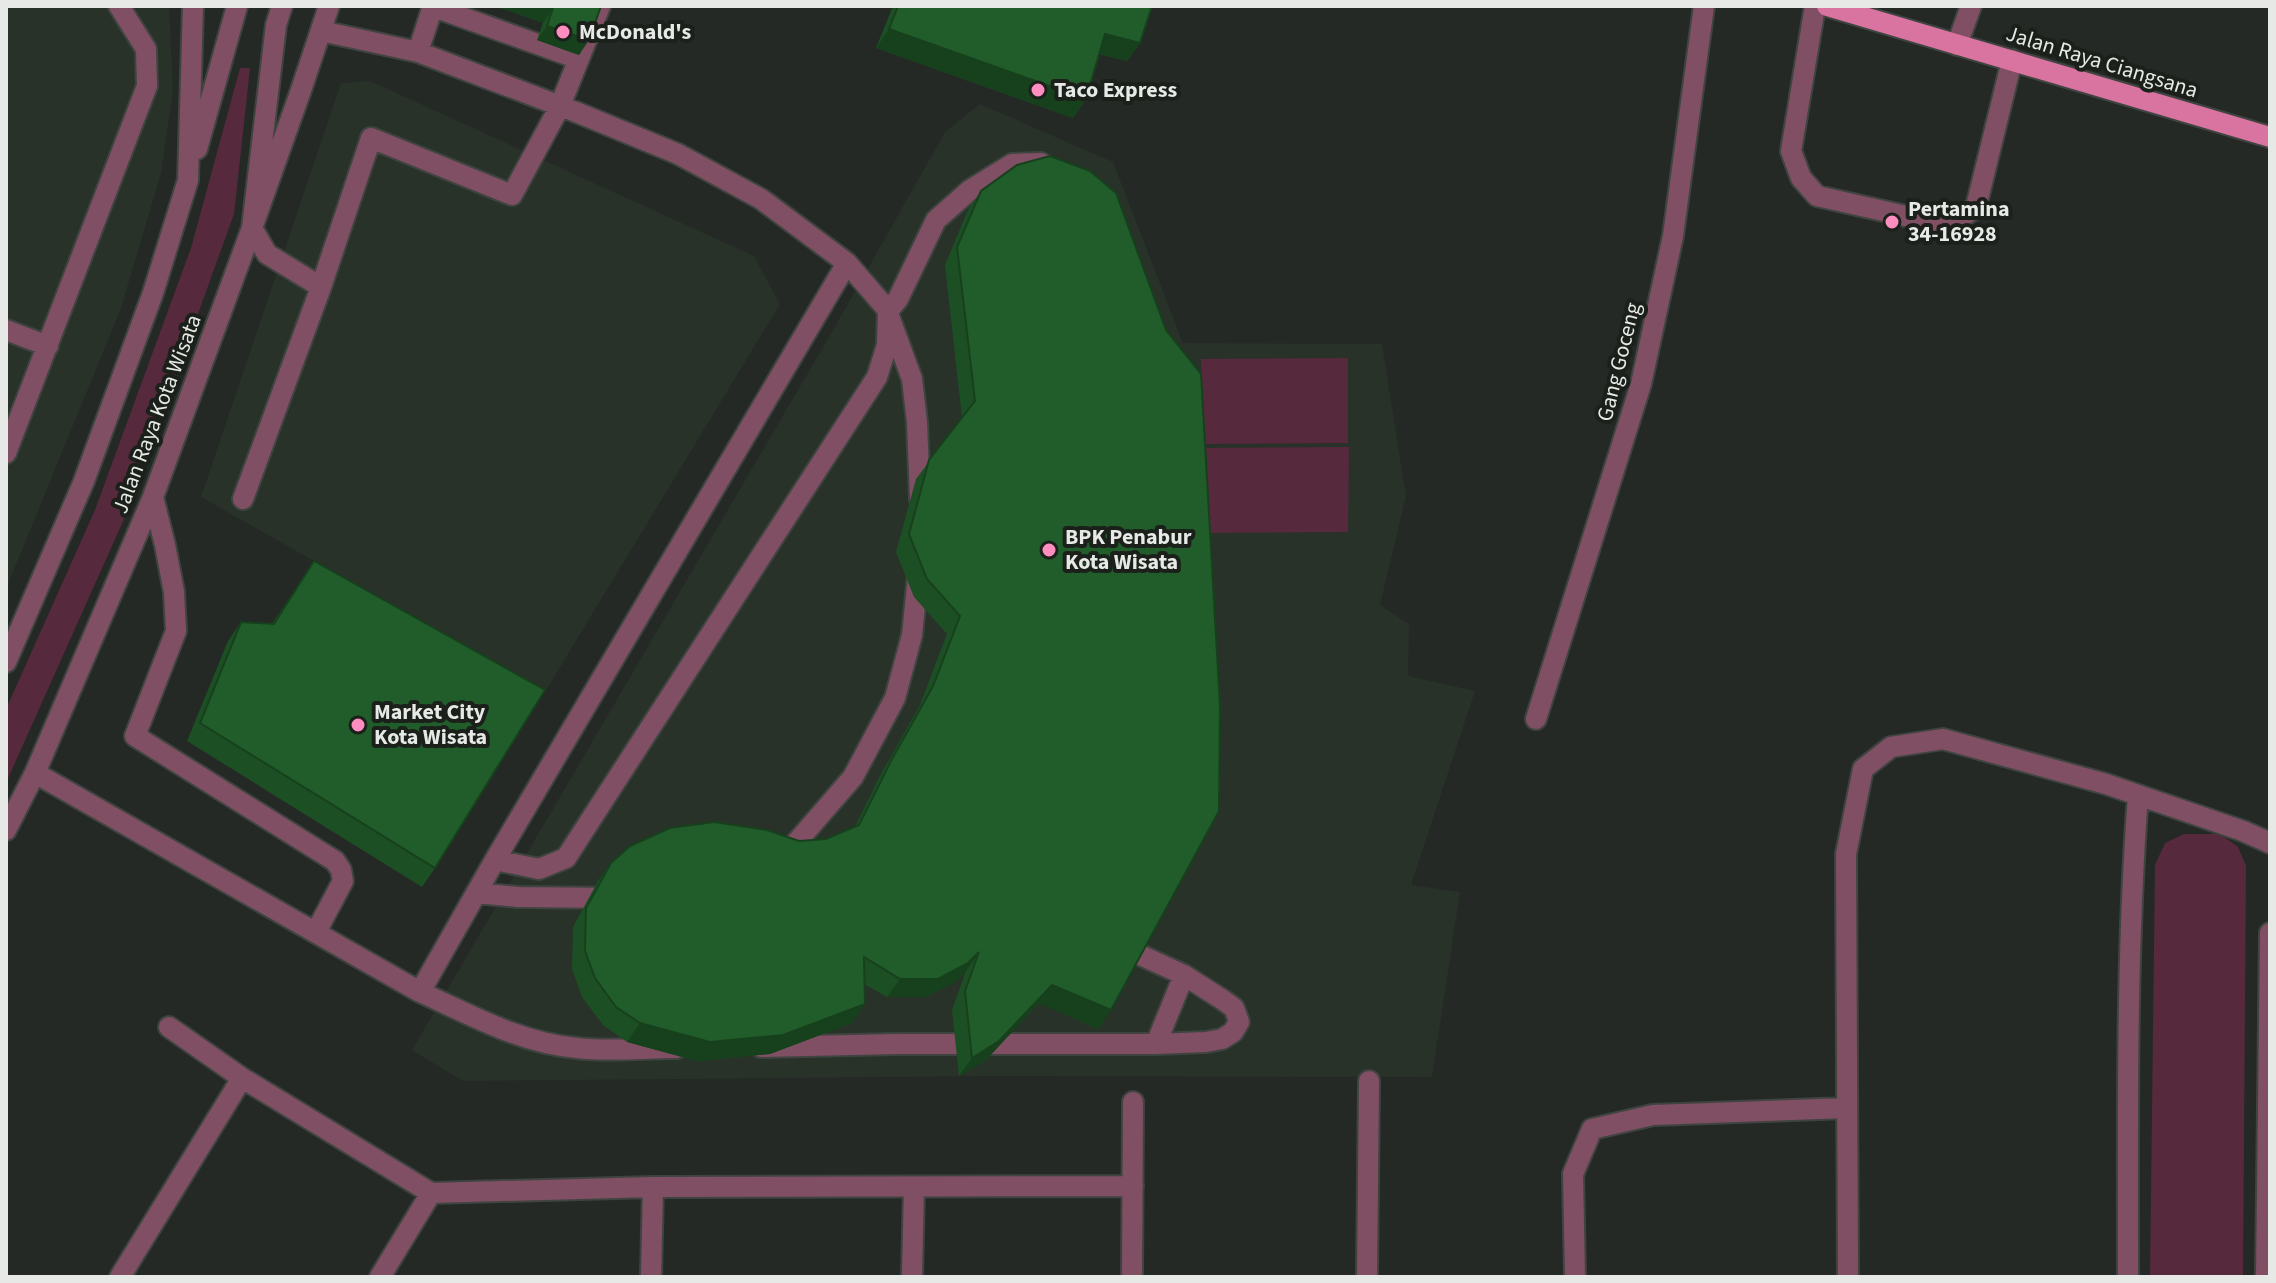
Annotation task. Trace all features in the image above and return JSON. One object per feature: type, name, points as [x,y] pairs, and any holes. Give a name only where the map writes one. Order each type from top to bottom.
[{"type":"main road","name":"Jalan Raya Ciangsana","points":[[1827,6],[2270,137]]},
{"type":"street","points":[[6,453],[147,86],[146,49],[119,6]]},
{"type":"street","name":"Jalan Raya Kota Wisata","points":[[6,662],[84,481],[153,293],[188,180],[193,6]]},
{"type":"street","points":[[188,180],[237,6]]},
{"type":"street","points":[[282,6],[276,25],[252,228],[267,254],[321,287]]},
{"type":"street","name":"Jalan Raya Kota Wisata","points":[[6,830],[35,773],[153,497],[252,228],[329,6]]},
{"type":"street","points":[[418,52],[434,6],[579,59]]},
{"type":"street","points":[[243,499],[321,287],[371,138],[512,195],[560,106],[600,6]]},
{"type":"street","name":"Gang Goceng","points":[[1536,719],[1641,384],[1673,236],[1704,6]]},
{"type":"street","points":[[1815,6],[1791,151],[1801,178],[1817,196],[1950,226],[1976,207],[2012,60]]},
{"type":"street","points":[[1957,45],[1971,6]]},
{"type":"street","points":[[321,31],[418,52],[678,154],[761,199],[847,263],[888,311],[912,379],[921,525]]},
{"type":"street","points":[[495,860],[539,869],[566,858],[877,377],[887,345],[888,311],[898,299],[936,220],[970,190],[1012,164],[1041,163],[1064,174]]},
{"type":"street","points":[[420,992],[847,263]]},
{"type":"street","points":[[6,330],[48,346]]},
{"type":"street","points":[[153,497],[174,592],[176,631],[135,736],[335,861],[343,881],[316,932]]},
{"type":"street","points":[[757,865],[795,844],[853,777],[895,698],[912,635],[920,555]]},
{"type":"street","points":[[1848,1277],[1846,854],[1863,769],[1891,747],[1943,739],[2106,784],[2270,843]]},
{"type":"street","points":[[35,773],[420,992],[503,1031],[577,1048],[704,1048]]},
{"type":"street","points":[[2128,1277],[2132,868],[2138,795]]},
{"type":"street","points":[[476,893],[518,897],[634,898]]},
{"type":"street","points":[[2266,1277],[2270,933]]},
{"type":"street","points":[[736,1047],[1156,1044],[1206,1042],[1222,1039],[1233,1032],[1239,1022],[1234,1008],[1184,975],[1138,954]]},
{"type":"street","points":[[1156,1044],[1184,975]]},
{"type":"street","points":[[169,1027],[242,1078],[431,1193],[653,1187],[1133,1186]]},
{"type":"street","points":[[120,1277],[242,1078]]},
{"type":"street","points":[[1367,1277],[1369,1081]]},
{"type":"street","points":[[1132,1277],[1133,1102]]},
{"type":"street","points":[[1575,1277],[1573,1174],[1592,1129],[1653,1115],[1846,1108]]},
{"type":"street","points":[[651,1277],[653,1187]]},
{"type":"street","points":[[912,1277],[914,1187]]},
{"type":"street","points":[[380,1277],[431,1193]]},
{"type":"shaded area","points":[[6,6],[169,6],[173,90],[161,173],[121,308],[6,589]]},
{"type":"shaded area","points":[[240,68],[250,68],[234,214],[124,519],[6,783],[6,709],[95,510],[191,248]]},
{"type":"shaded area","points":[[370,81],[754,256],[780,304],[545,692],[201,497],[341,83]]},
{"type":"shaded area","name":"BPK Penabur Kota Wisata","points":[[980,104],[1113,162],[1183,343],[1382,344],[1406,496],[1380,605],[1409,624],[1408,676],[1475,691],[1411,885],[1460,892],[1432,1077],[989,1076],[463,1081],[412,1050],[840,318],[945,132]]},
{"type":"shaded area","points":[[1348,358],[1348,443],[1202,444],[1201,359]]},
{"type":"shaded area","points":[[1349,447],[1348,532],[1203,533],[1201,448]]},
{"type":"shaded area","points":[[2184,834],[2220,834],[2238,847],[2246,866],[2243,1277],[2150,1277],[2155,865],[2165,843]]},
{"type":"building","points":[[547,6],[601,6],[589,40],[547,26],[553,8]]},
{"type":"building","name":"Taco Express","points":[[898,6],[1152,6],[1140,43],[1105,34],[1086,99],[889,29]]},
{"type":"building","points":[[1050,156],[1090,171],[1116,193],[1166,330],[1201,374],[1220,706],[1219,811],[1111,1010],[1052,985],[999,1041],[972,1058],[965,991],[979,952],[968,963],[938,979],[900,979],[864,957],[865,1004],[783,1035],[710,1042],[640,1023],[616,1007],[595,978],[585,951],[586,908],[611,863],[630,846],[670,828],[714,822],[767,830],[799,841],[826,839],[859,825],[933,686],[960,616],[927,579],[909,534],[929,460],[975,401],[957,247],[981,191],[1017,165]]},
{"type":"building","name":"Market City Kota Wisata","points":[[314,561],[545,690],[435,868],[200,723],[241,622],[274,624]]},
{"type":"place","name":"McDonald's","points":[[563,32]]},
{"type":"place","name":"Taco Express","points":[[1038,90]]},
{"type":"place","name":"Pertamina 34-16928","points":[[1892,222]]},
{"type":"place","name":"BPK Penabur Kota Wisata","points":[[1049,550]]},
{"type":"place","name":"Market City Kota Wisata","points":[[358,725]]}]
